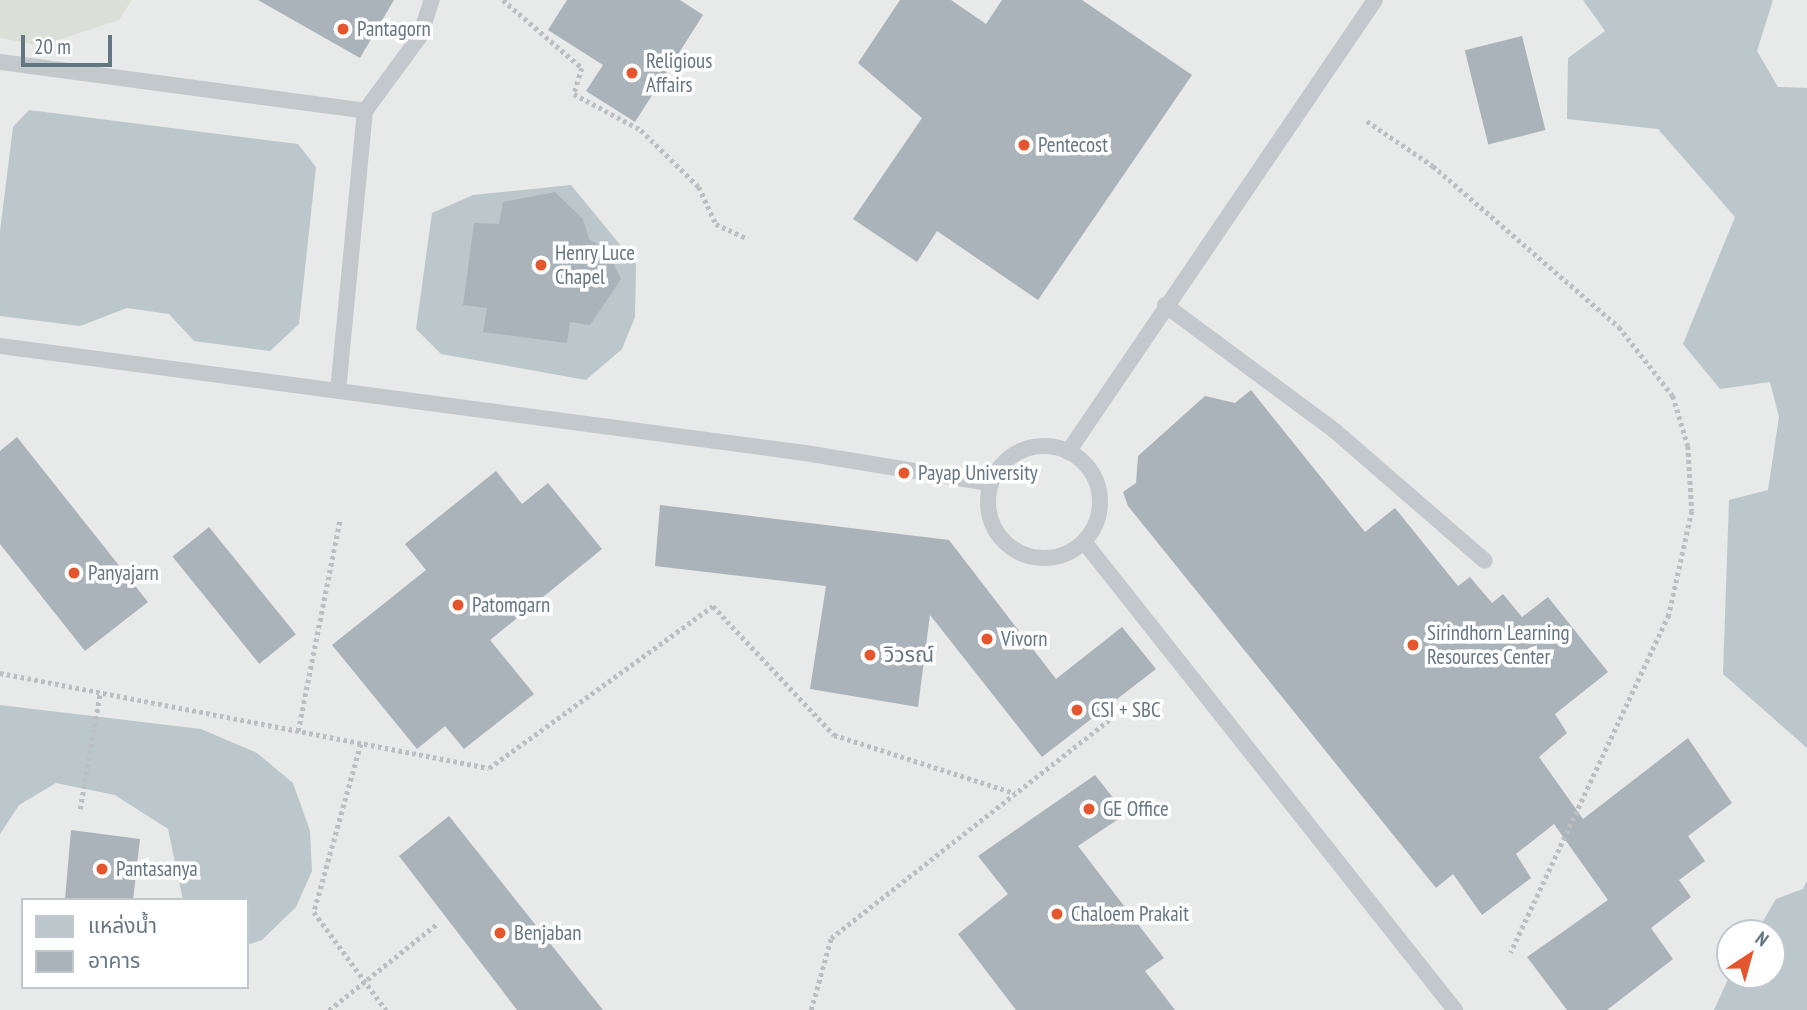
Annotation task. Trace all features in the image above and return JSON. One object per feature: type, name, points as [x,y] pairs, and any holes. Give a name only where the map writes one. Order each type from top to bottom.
[{"type":"lane","points":[[338,391],[365,111],[420,36],[432,0]]},
{"type":"lane","points":[[1068,452],[1165,305],[1375,0]]},
{"type":"lane","points":[[0,62],[365,111]]},
{"type":"lane","points":[[1165,305],[1335,431],[1485,561]]},
{"type":"lane","points":[[0,346],[338,391],[989,484]]},
{"type":"lane","points":[[1045,446],[1068,452],[1089,468],[1100,493],[1098,520],[1084,542],[1051,559],[1014,551],[989,522],[989,484],[1002,463],[1021,450],[1045,446]]},
{"type":"lane","points":[[1084,542],[1455,1010]]},
{"type":"path","points":[[503,0],[582,68],[574,94],[641,130],[699,187],[716,224],[748,239]]},
{"type":"path","points":[[1367,121],[1433,166],[1619,327],[1673,396],[1688,446],[1692,511],[1669,615],[1511,953]]},
{"type":"path","points":[[298,731],[340,519]]},
{"type":"path","points":[[0,673],[489,768],[713,606],[834,735],[1015,793]]},
{"type":"path","points":[[80,809],[100,693]]},
{"type":"path","points":[[811,1010],[831,938],[1110,719]]},
{"type":"path","points":[[361,744],[314,912],[386,1010]]},
{"type":"path","points":[[329,1010],[438,923]]},
{"type":"shaded area","points":[[0,0],[132,0],[119,20],[40,46],[0,38]]},
{"type":"shaded area","name":"Payap University","points":[[132,0],[1807,0],[1807,1010],[0,1010],[0,38],[40,46],[118,20]]},
{"type":"water","points":[[1583,0],[1773,0],[1757,51],[1778,87],[1807,88],[1807,748],[1723,674],[1729,500],[1768,490],[1779,417],[1770,382],[1720,389],[1683,344],[1735,217],[1658,129],[1567,119],[1568,58],[1605,31]]},
{"type":"water","points":[[29,110],[298,144],[316,167],[299,324],[270,351],[194,341],[169,314],[127,308],[80,326],[0,316],[0,231],[13,127]]},
{"type":"water","points":[[571,185],[636,264],[635,317],[622,349],[586,380],[441,354],[416,329],[432,213],[473,195]]},
{"type":"water","points":[[0,705],[201,729],[257,753],[293,783],[310,831],[312,871],[296,907],[262,940],[248,945],[248,898],[183,898],[168,829],[115,795],[56,783],[19,805],[0,834]]},
{"type":"water","points":[[1807,881],[1807,1010],[1714,1010],[1724,989],[1786,989],[1786,919],[1764,919],[1776,899],[1803,889]]},
{"type":"building","name":"Pantagorn","points":[[258,0],[394,0],[360,58]]},
{"type":"building","name":"Religious Affairs","points":[[567,0],[680,0],[703,15],[635,122],[586,91],[603,65],[548,30]]},
{"type":"building","name":"Pentecost","points":[[900,0],[951,0],[986,24],[1002,0],[1082,0],[1192,75],[1038,300],[937,231],[917,262],[853,219],[922,118],[858,63]]},
{"type":"building","points":[[1522,36],[1545,130],[1488,144],[1465,50]]},
{"type":"building","name":"Henry Luce Chapel","points":[[555,192],[583,219],[589,239],[608,252],[621,279],[590,325],[570,322],[567,343],[483,332],[487,308],[463,305],[474,223],[499,224],[503,202]]},
{"type":"building","name":"Sirindhorn Learning Resources Center","points":[[1251,390],[1365,532],[1395,508],[1458,586],[1470,577],[1492,603],[1503,594],[1522,617],[1548,597],[1608,672],[1555,714],[1567,733],[1539,757],[1583,819],[1688,738],[1732,803],[1688,836],[1705,861],[1679,880],[1691,897],[1651,928],[1673,959],[1607,1010],[1567,1010],[1527,957],[1608,900],[1554,824],[1516,854],[1531,878],[1482,915],[1453,874],[1436,888],[1128,506],[1123,492],[1136,483],[1138,456],[1205,396],[1235,403]]},
{"type":"building","name":"Panyajarn","points":[[17,437],[148,602],[85,651],[0,544],[0,451]]},
{"type":"building","name":"Patomgarn","points":[[496,471],[522,504],[548,483],[602,549],[490,640],[534,694],[464,749],[445,726],[417,749],[332,645],[426,570],[405,544]]},
{"type":"building","points":[[660,505],[949,540],[1056,679],[1122,627],[1156,669],[1042,757],[930,615],[918,707],[810,689],[826,586],[655,566]]},
{"type":"building","name":"Panyajarn","points":[[209,527],[296,634],[259,664],[172,557]]},
{"type":"building","name":"Chaloem Prakait","points":[[1095,775],[1126,814],[1078,846],[1164,958],[1145,971],[1175,1010],[1016,1010],[958,934],[1008,894],[978,856]]},
{"type":"building","name":"Benjaban","points":[[449,816],[603,1010],[517,1010],[399,856]]},
{"type":"building","name":"Pantasanya","points":[[71,830],[140,839],[133,898],[65,898]]},
{"type":"place","name":"Pantagorn","points":[[343,29]]},
{"type":"place","name":"Religious Affairs","points":[[632,73]]},
{"type":"place","name":"Pentecost","points":[[1024,145]]},
{"type":"place","name":"Henry Luce Chapel","points":[[541,265]]},
{"type":"place","name":"Payap University","points":[[904,473]]},
{"type":"place","name":"Panyajarn","points":[[74,573]]},
{"type":"place","name":"Patomgarn","points":[[458,605]]},
{"type":"place","name":"Vivorn","points":[[987,639]]},
{"type":"place","name":"Sirindhorn Learning Resources Center","points":[[1413,645]]},
{"type":"place","name":"วิวรณ์","points":[[870,655]]},
{"type":"place","name":"CSI + SBC","points":[[1077,710]]},
{"type":"place","name":"GE Office","points":[[1089,809]]},
{"type":"place","name":"Pantasanya","points":[[102,869]]},
{"type":"place","name":"Chaloem Prakait","points":[[1057,914]]},
{"type":"place","name":"Benjaban","points":[[500,933]]}]
